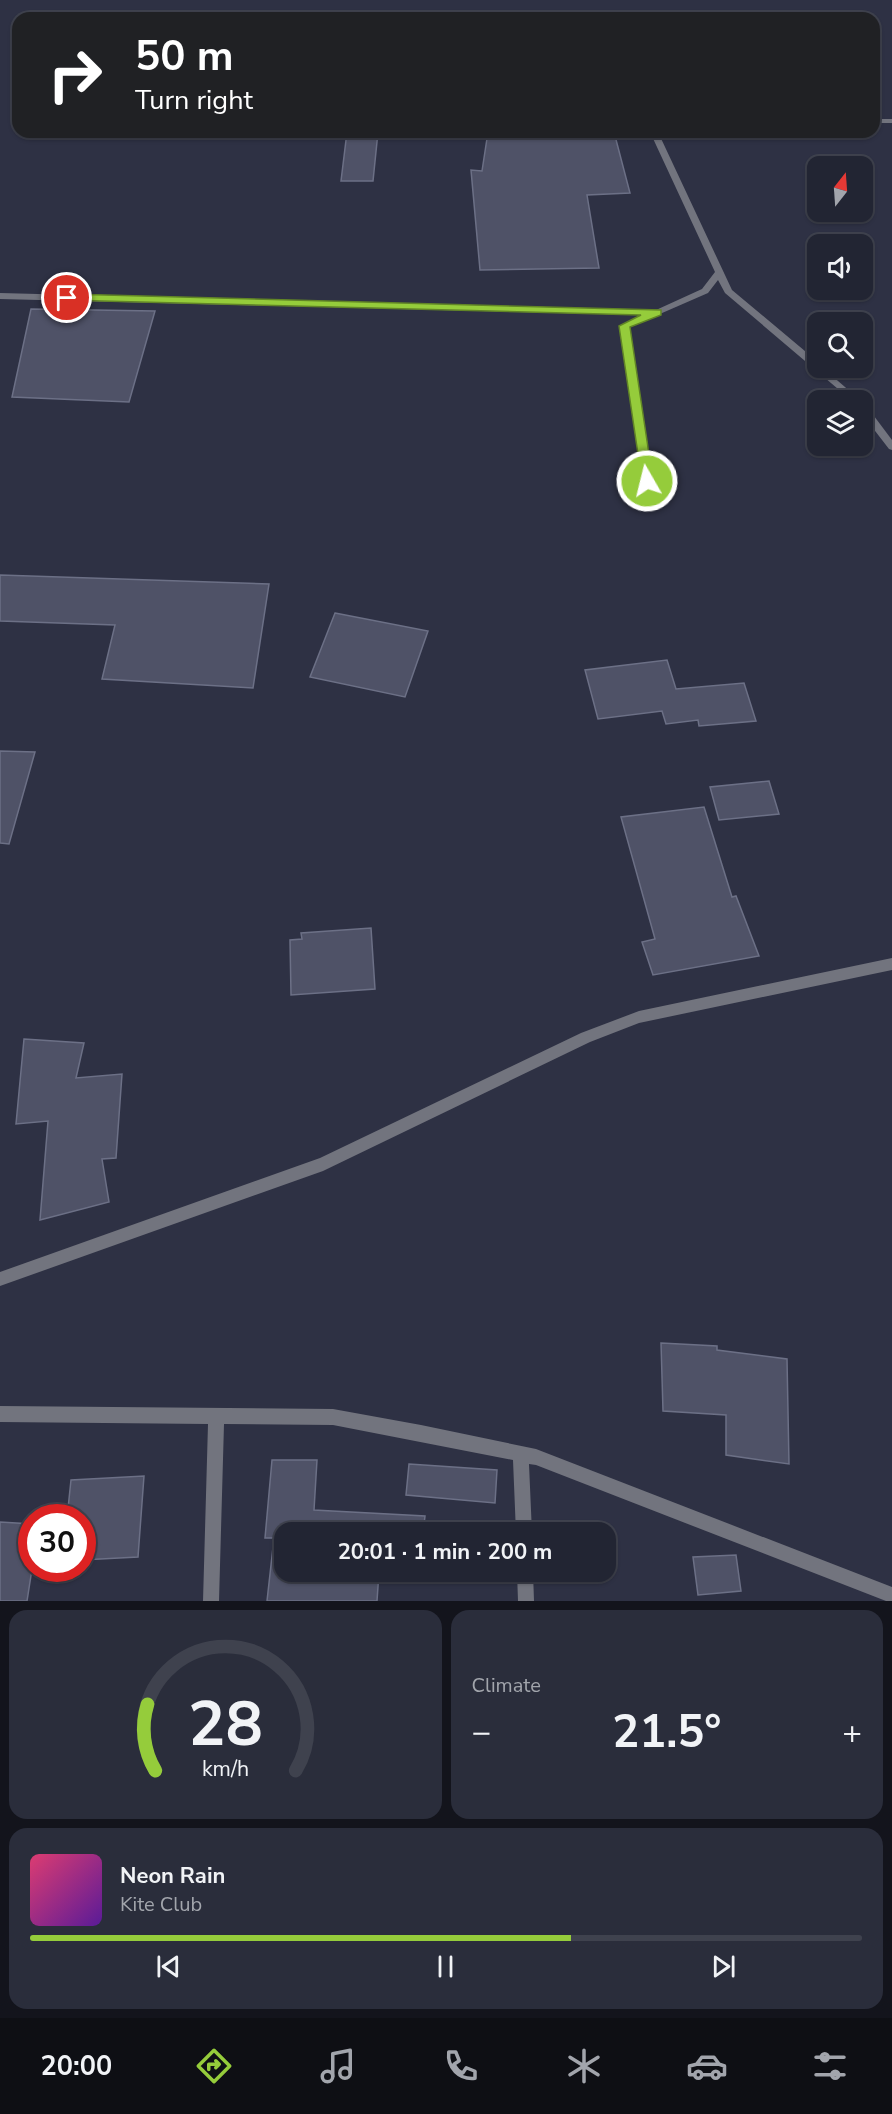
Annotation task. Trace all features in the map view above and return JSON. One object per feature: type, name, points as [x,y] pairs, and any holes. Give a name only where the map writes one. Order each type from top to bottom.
[{"type":"street","points":[[657,138],[729,291],[807,358]]},
{"type":"street","points":[[647,481],[625,326],[705,291],[720,272]]},
{"type":"street","points":[[0,296],[657,313]]},
{"type":"street","points":[[831,378],[844,390]]},
{"type":"street","points":[[873,421],[892,447]]},
{"type":"street","points":[[0,1279],[323,1164],[586,1037],[639,1017],[892,964]]},
{"type":"street","points":[[0,1414],[333,1417],[536,1457],[892,1594]]},
{"type":"street","points":[[211,1601],[216,1416]]},
{"type":"street","points":[[521,1454],[524,1522]]},
{"type":"street","points":[[525,1582],[526,1601]]},
{"type":"building","points":[[346,138],[377,138],[373,181],[341,181]]},
{"type":"building","points":[[487,138],[616,138],[630,193],[587,195],[599,268],[480,270],[471,170],[482,171]]},
{"type":"building","points":[[31,309],[155,311],[129,402],[12,397]]},
{"type":"building","points":[[0,575],[269,584],[253,688],[102,679],[115,625],[0,621]]},
{"type":"building","points":[[335,613],[428,631],[405,697],[310,677]]},
{"type":"building","points":[[667,660],[676,689],[744,683],[756,721],[699,726],[698,720],[666,724],[662,711],[598,719],[585,670]]},
{"type":"building","points":[[0,751],[35,752],[9,844],[0,843]]},
{"type":"building","points":[[769,781],[779,814],[719,820],[710,787]]},
{"type":"building","points":[[704,807],[732,897],[736,896],[759,956],[653,975],[642,942],[655,939],[621,817]]},
{"type":"building","points":[[371,928],[375,989],[291,995],[290,940],[302,939],[301,933]]},
{"type":"building","points":[[24,1039],[84,1043],[76,1078],[122,1074],[116,1158],[102,1159],[109,1202],[40,1220],[48,1121],[16,1124]]},
{"type":"building","points":[[661,1343],[717,1346],[717,1350],[787,1359],[789,1464],[726,1455],[726,1415],[663,1411]]},
{"type":"building","points":[[272,1460],[317,1460],[314,1510],[425,1516],[424,1522],[274,1522],[274,1538],[265,1538]]},
{"type":"building","points":[[409,1464],[497,1470],[495,1503],[406,1495]]},
{"type":"building","points":[[144,1476],[138,1557],[96,1559],[96,1504],[68,1504],[71,1480]]},
{"type":"building","points":[[0,1522],[18,1523],[18,1582],[30,1582],[27,1601],[0,1601]]},
{"type":"building","points":[[274,1538],[274,1582],[378,1582],[377,1601],[267,1601]]},
{"type":"building","points":[[736,1555],[741,1591],[698,1595],[693,1557]]},
{"type":"route","points":[[67,298],[657,313],[625,326],[647,481]]}]
